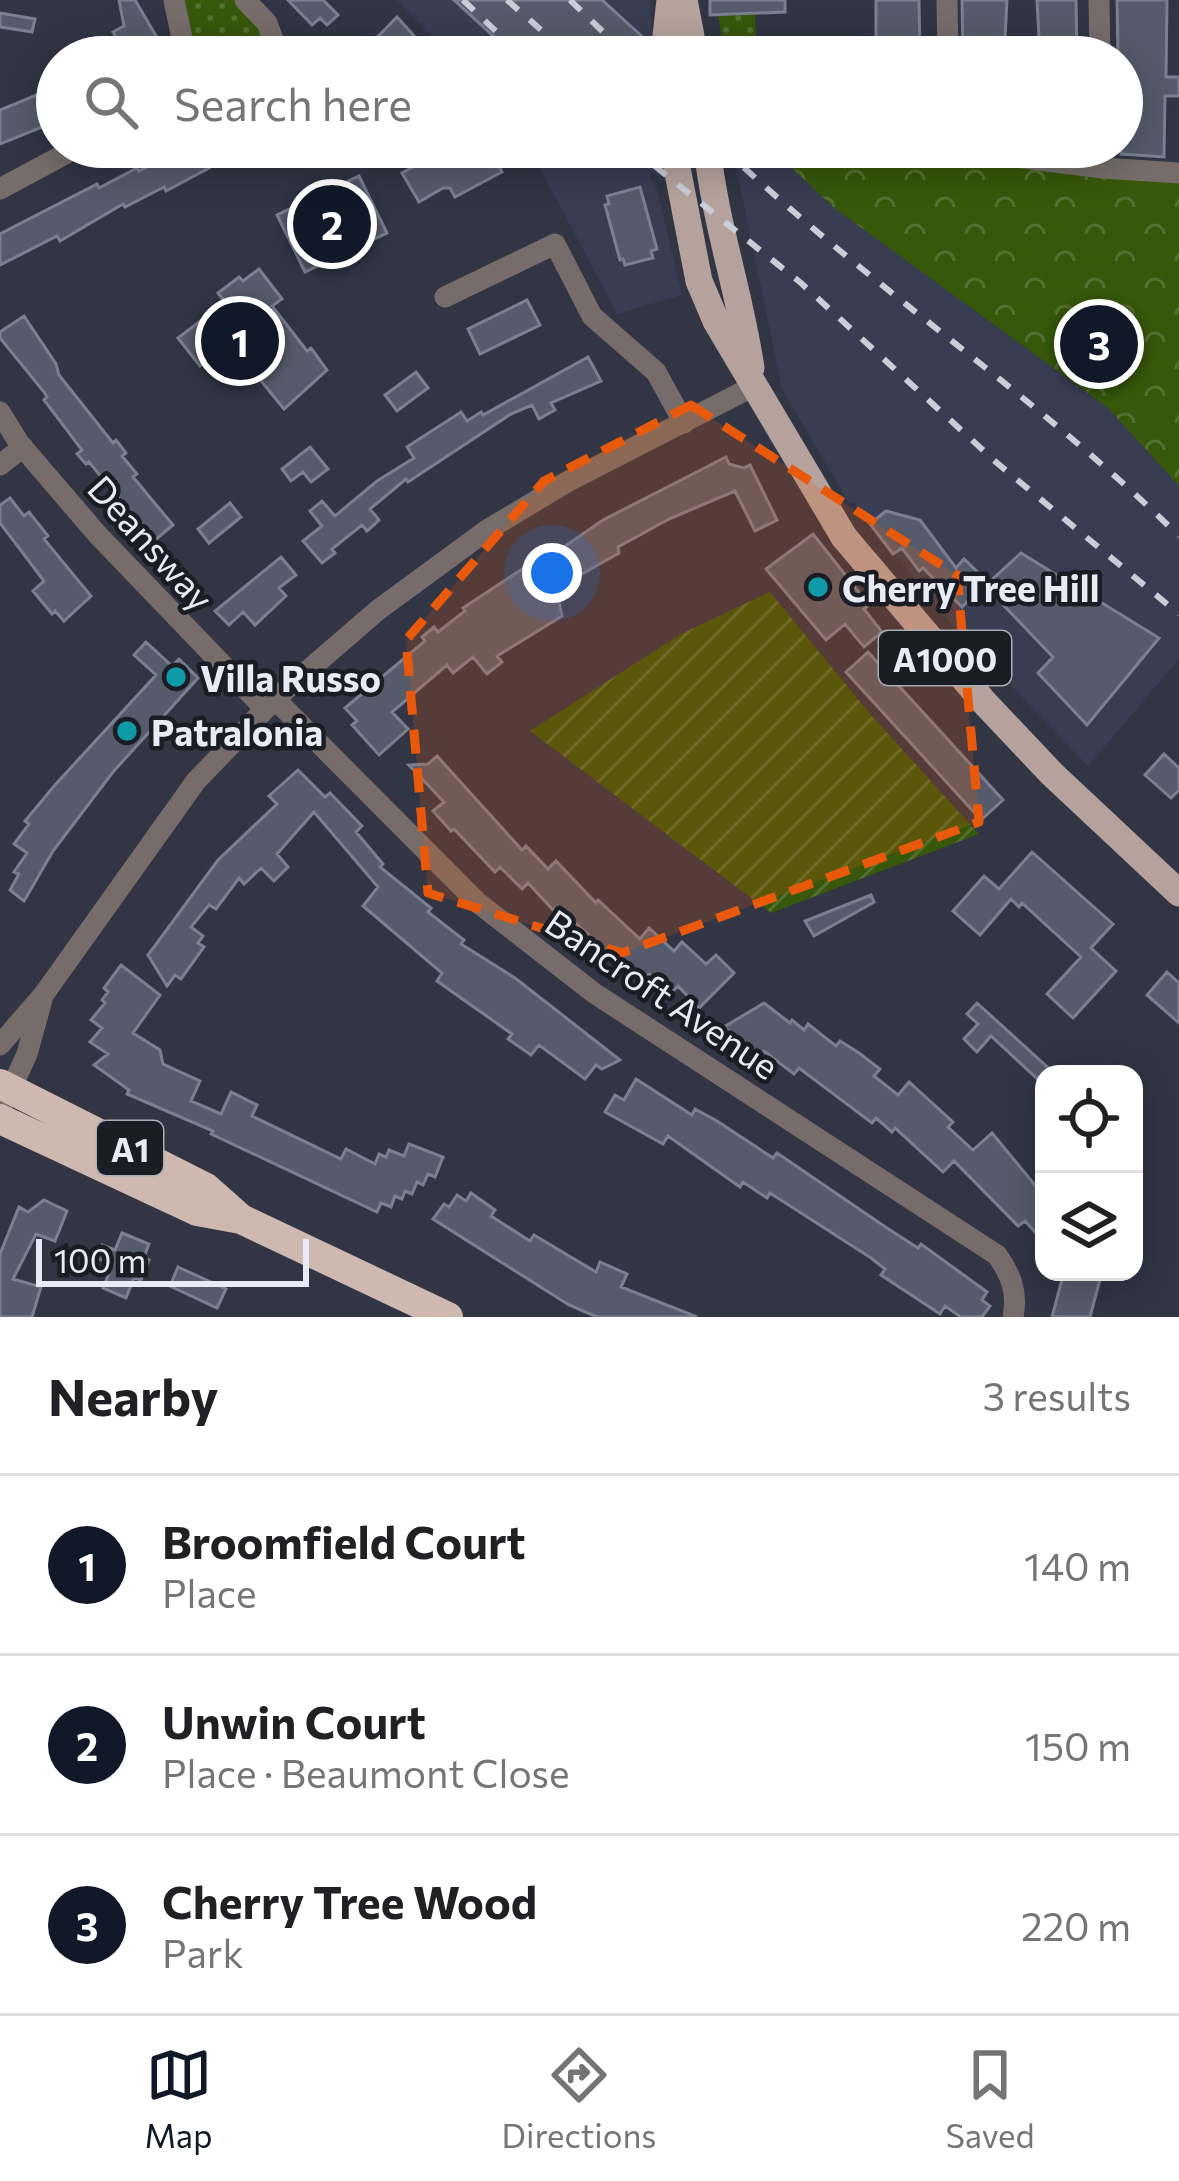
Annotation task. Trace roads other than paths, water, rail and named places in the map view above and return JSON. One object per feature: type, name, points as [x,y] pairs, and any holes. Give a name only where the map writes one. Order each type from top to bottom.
[{"type":"highway","name":"A1","points":[[3,1102],[206,1188],[241,1219],[448,1317]]},
{"type":"main road","points":[[666,36],[670,0]]},
{"type":"main road","points":[[684,0],[691,36]]},
{"type":"main road","name":"A1000","points":[[677,168],[700,281],[716,321],[844,537],[1022,743],[1179,893]]},
{"type":"main road","name":"A1000","points":[[709,168],[754,381]]},
{"type":"street","points":[[174,0],[182,36]]},
{"type":"street","points":[[244,0],[267,23],[272,36]]},
{"type":"street","points":[[947,0],[948,36]]},
{"type":"street","points":[[1099,0],[1100,36]]},
{"type":"street","points":[[1143,166],[1179,173]]},
{"type":"street","points":[[0,189],[39,168]]},
{"type":"street","points":[[445,297],[555,244],[592,316],[656,372],[684,423]]},
{"type":"street","points":[[0,1045],[44,994],[196,781],[270,704],[378,610],[487,530],[754,381]]},
{"type":"street","name":"Deansway","points":[[0,412],[23,447],[97,534],[270,704]]},
{"type":"street","points":[[0,465],[23,447]]},
{"type":"street","name":"Bancroft Avenue","points":[[270,704],[477,902],[577,980],[997,1255],[1010,1274],[1016,1300],[1013,1317]]},
{"type":"street","points":[[3,1102],[27,1054],[44,994]]},
{"type":"railway","points":[[463,0],[501,36]]},
{"type":"railway","points":[[507,0],[548,36]]},
{"type":"railway","points":[[570,0],[607,36]]},
{"type":"railway","points":[[657,168],[801,283],[997,463],[1179,614]]},
{"type":"railway","points":[[745,168],[1068,435],[1179,536]]},
{"type":"place","name":"Unwin Court","points":[[332,224]]},
{"type":"place","name":"Broomfield Court","points":[[240,341]]},
{"type":"place","name":"Cherry Tree Wood","points":[[1099,344]]},
{"type":"place","name":"Cherry Tree Hill","points":[[818,587]]},
{"type":"place","name":"Villa Russo","points":[[176,677]]},
{"type":"place","name":"Patralonia","points":[[127,731]]}]
